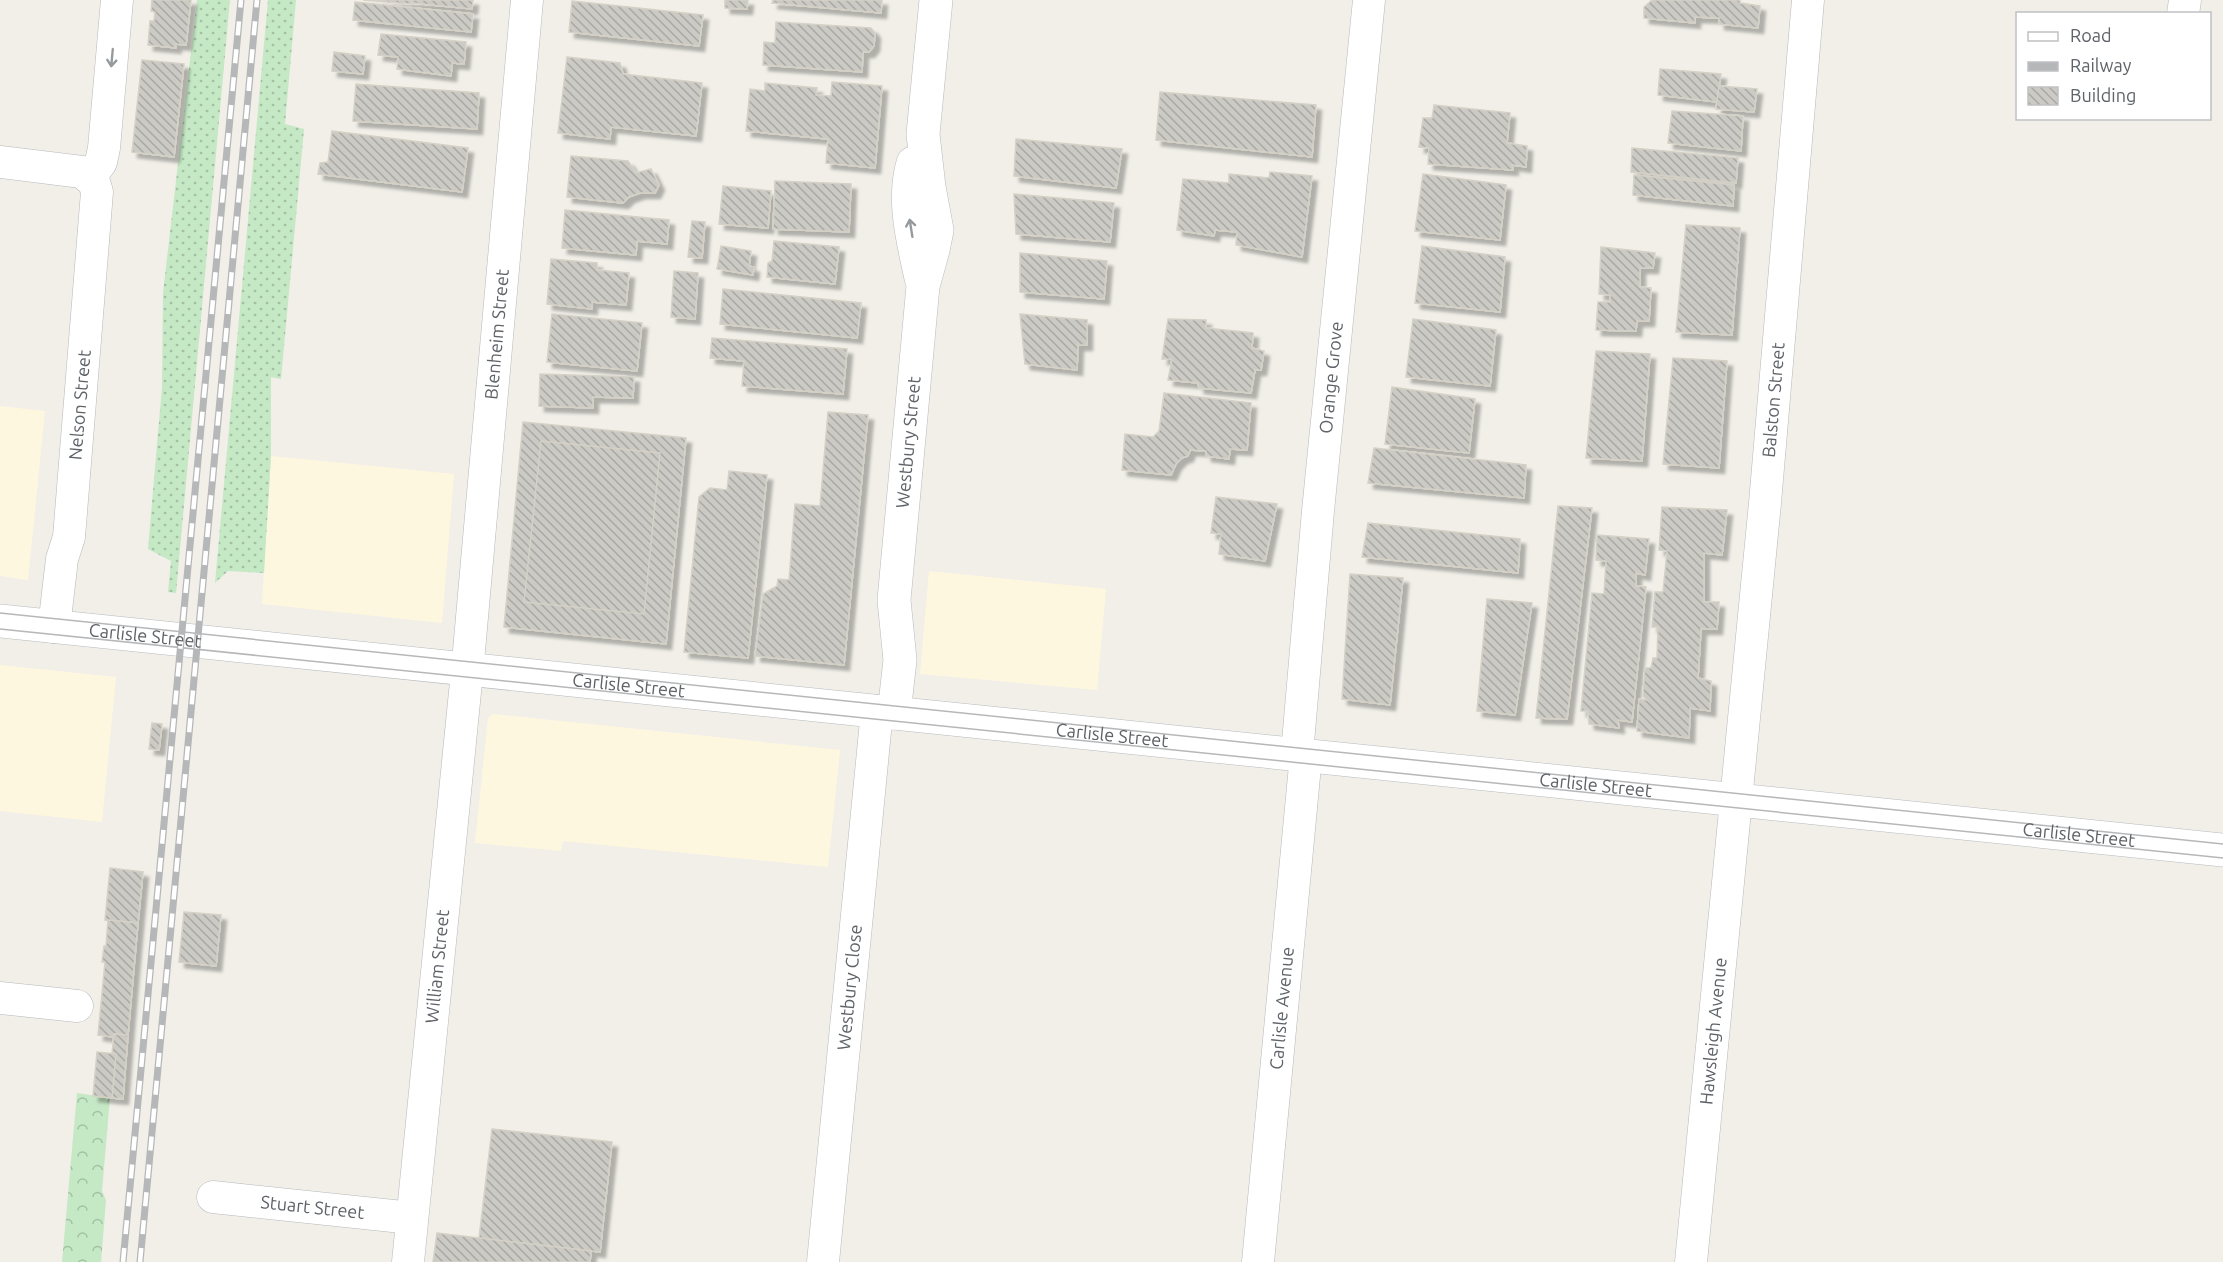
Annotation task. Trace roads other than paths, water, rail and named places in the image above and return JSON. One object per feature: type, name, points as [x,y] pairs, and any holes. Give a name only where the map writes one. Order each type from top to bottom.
[{"type":"main road","name":"Westbury Street","points":[[880,712],[900,660],[894,600],[922,286],[933,250],[936,230],[923,134],[936,0]]},
{"type":"main road","name":"Carlisle Street","points":[[0,621],[2223,850]]},
{"type":"street","points":[[0,162],[72,170],[92,180],[101,162],[104,148],[117,0]]},
{"type":"street","name":"Blenheim Street","points":[[467,670],[527,0]]},
{"type":"street","name":"Orange Grove","points":[[1301,754],[1320,499],[1369,0]]},
{"type":"street","name":"Balston Street","points":[[1736,800],[1765,503],[1808,0]]},
{"type":"street","name":"Nelson Street","points":[[54,627],[62,559],[69,537],[97,198],[92,180]]},
{"type":"street","name":"William Street","points":[[408,1262],[467,670]]},
{"type":"street","name":"Westbury Close","points":[[823,1262],[880,712]]},
{"type":"street","name":"Carlisle Avenue","points":[[1258,1262],[1301,754]]},
{"type":"street","name":"Hawsleigh Avenue","points":[[1691,1262],[1736,800]]},
{"type":"street","points":[[0,998],[77,1006]]},
{"type":"street","name":"Stuart Street","points":[[213,1197],[412,1218]]},
{"type":"tram line","points":[[0,613],[2223,844]]},
{"type":"tram line","points":[[0,629],[2223,858]]},
{"type":"railway","points":[[123,1262],[241,0]]},
{"type":"railway","points":[[140,1262],[257,0]]}]
